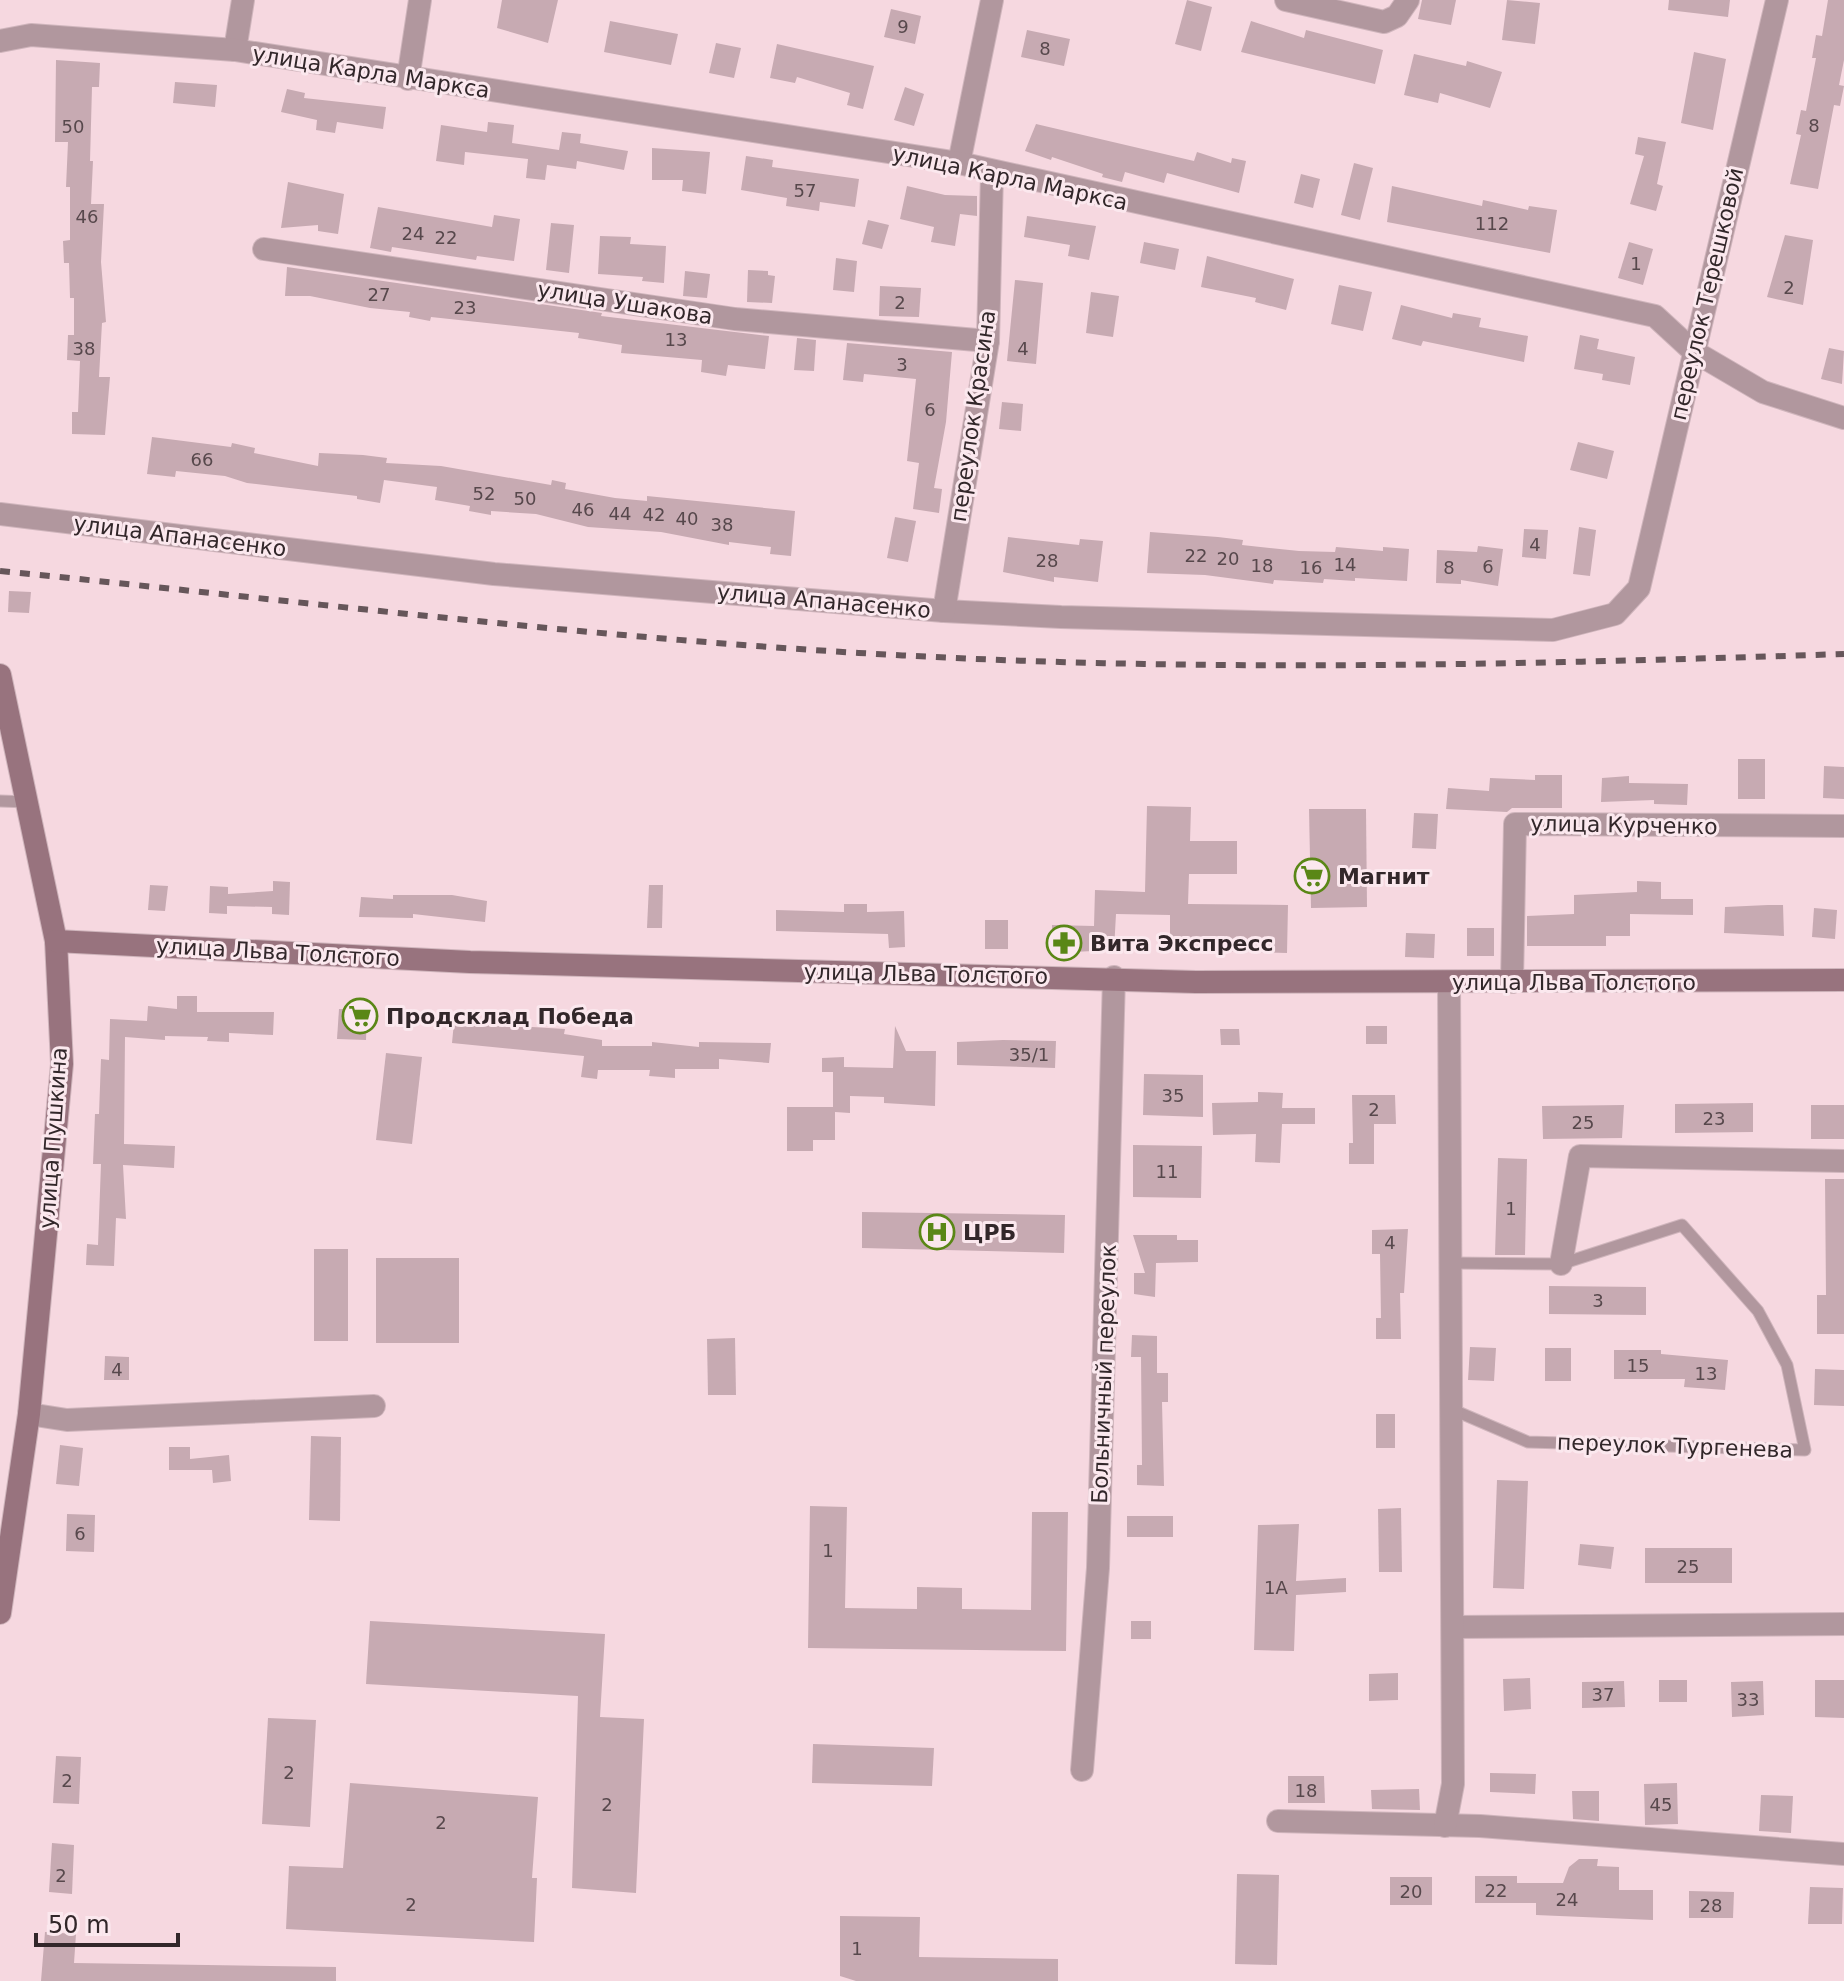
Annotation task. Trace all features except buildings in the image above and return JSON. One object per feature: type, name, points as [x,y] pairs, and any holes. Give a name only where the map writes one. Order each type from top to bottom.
[{"type":"main road","name":"улица Пушкина","points":[[0,675],[56,941],[62,1064],[29,1414],[0,1613]]},
{"type":"main road","name":"улица Льва Толстого","points":[[56,941],[486,962],[1114,977],[1196,982],[1844,980]]},
{"type":"street","points":[[235,50],[243,0]]},
{"type":"street","points":[[408,79],[420,0]]},
{"type":"street","points":[[959,163],[992,0]]},
{"type":"street","points":[[1286,0],[1384,22],[1397,16],[1408,0]]},
{"type":"street","name":"переулок Терешковой","points":[[1639,588],[1777,0]]},
{"type":"street","name":"улица Карла Маркса","points":[[0,41],[31,35],[235,50],[959,163],[992,173],[1655,316],[1693,351],[1763,392],[1844,418]]},
{"type":"street","name":"переулок Красина","points":[[944,611],[988,341],[992,173]]},
{"type":"street","name":"улица Ушакова","points":[[264,249],[735,319],[988,341]]},
{"type":"street","name":"улица Апанасенко","points":[[0,514],[494,574],[944,611],[1061,617],[1553,630],[1615,614],[1639,588]]},
{"type":"street","name":"улица Курченко","points":[[1512,982],[1515,824],[1844,826]]},
{"type":"street","name":"Больничный переулок","points":[[1082,1770],[1098,1568],[1114,977]]},
{"type":"street","points":[[1445,1826],[1453,1784],[1453,1263],[1449,983]]},
{"type":"street","points":[[1561,1264],[1580,1156],[1844,1161]]},
{"type":"street","points":[[29,1414],[67,1420],[374,1406]]},
{"type":"street","points":[[1453,1627],[1844,1624]]},
{"type":"street","points":[[1278,1821],[1445,1826],[1844,1854]]},
{"type":"lane","points":[[0,801],[29,802]]},
{"type":"lane","name":"переулок Тургенева","points":[[1451,1409],[1528,1442],[1805,1450],[1787,1365],[1758,1311],[1682,1225],[1561,1264],[1453,1263]]},
{"type":"railway","points":[[0,571],[700,642],[934,657],[1275,665],[1503,663],[1844,654]]},
{"type":"place","name":"Магнит","points":[[1312,876]]},
{"type":"place","name":"Вита Экспресс","points":[[1064,943]]},
{"type":"place","name":"Продсклад Победа","points":[[360,1016]]},
{"type":"place","name":"ЦРБ","points":[[937,1232]]}]
